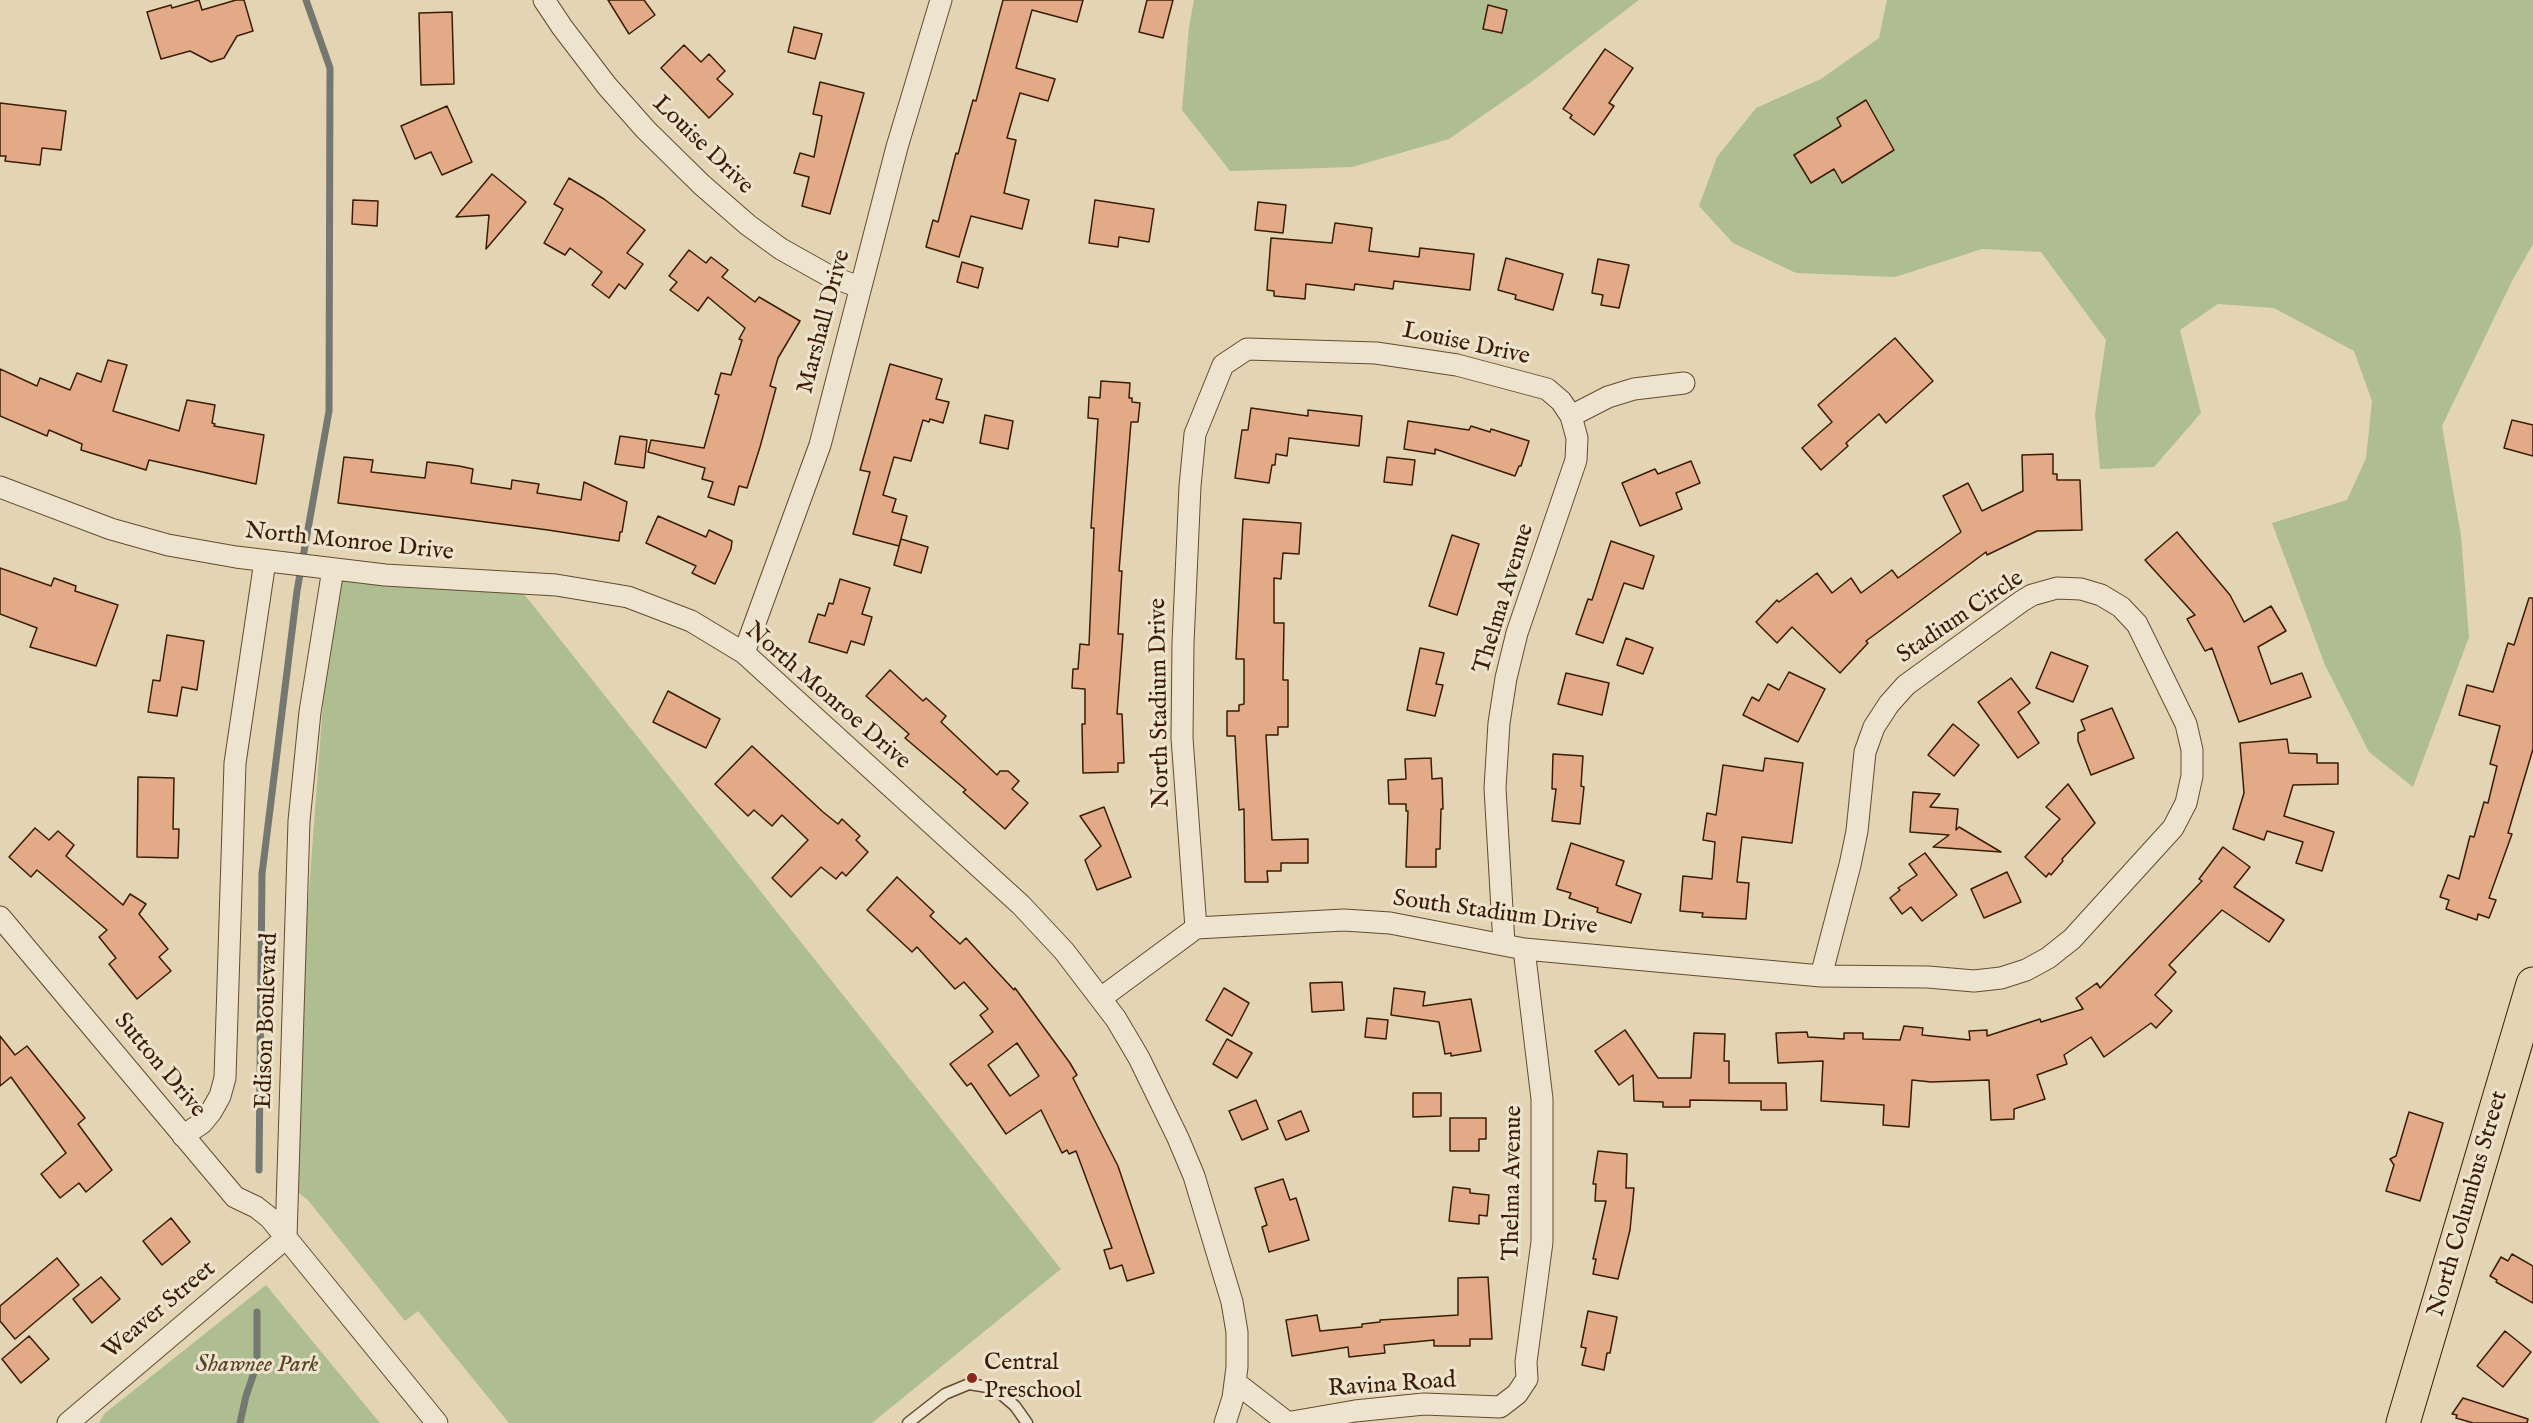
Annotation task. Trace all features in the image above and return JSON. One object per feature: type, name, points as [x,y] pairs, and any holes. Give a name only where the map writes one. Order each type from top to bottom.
[{"type":"main road","name":"North Columbus Street","points":[[2403,1423],[2531,998]]},
{"type":"street","name":"Louise Drive","points":[[544,0],[607,86],[646,130],[702,185],[748,225],[781,249],[831,277],[860,287]]},
{"type":"street","name":"Marshall Drive","points":[[744,653],[820,445],[897,147],[941,0]]},
{"type":"street","name":"Louise Drive","points":[[1222,365],[1247,350],[1376,353],[1424,359],[1496,374],[1547,389],[1561,401],[1571,416]]},
{"type":"street","name":"North Stadium Drive","points":[[1196,928],[1182,738],[1186,539],[1196,434],[1222,365]]},
{"type":"street","points":[[1571,416],[1608,397],[1634,389],[1684,383]]},
{"type":"street","name":"Thelma Avenue","points":[[1500,1407],[1518,1394],[1527,1379],[1526,1362],[1542,1242],[1542,1100],[1514,947],[1495,788],[1498,723],[1517,633],[1576,460],[1577,438],[1571,416]]},
{"type":"street","name":"North Monroe Drive","points":[[0,487],[111,529],[168,545],[270,561],[385,575],[582,588],[628,597],[691,621],[744,653],[1022,905],[1064,951],[1101,998],[1149,1078],[1194,1176],[1232,1302],[1237,1332],[1235,1382],[1225,1423]]},
{"type":"street","name":"Edison Boulevard","points":[[183,1136],[201,1123],[211,1112],[220,1096],[225,1078],[235,763],[270,561]]},
{"type":"street","name":"Edison Boulevard","points":[[286,1238],[299,820],[327,568]]},
{"type":"street","name":"Stadium Circle","points":[[2057,588],[2081,589],[2101,595],[2121,607],[2137,624],[2186,724],[2192,750],[2192,776],[2186,803],[2173,828],[2072,939],[2048,958],[2026,970],[2001,978],[1974,981],[1928,977],[1821,976],[1857,831],[1865,753],[1874,727],[1889,704],[1906,685],[2032,596],[2057,588]]},
{"type":"street","name":"Sutton Drive","points":[[0,917],[235,1197],[264,1213],[286,1238]]},
{"type":"street","name":"South Stadium Drive","points":[[1196,928],[1344,920],[1413,926],[1514,947],[1821,976]]},
{"type":"street","points":[[1101,998],[1196,928]]},
{"type":"street","points":[[286,1238],[437,1423]]},
{"type":"street","name":"Weaver Street","points":[[68,1423],[286,1238]]},
{"type":"street","name":"Ravina Road","points":[[1235,1382],[1287,1423],[1356,1410],[1424,1404],[1500,1407]]},
{"type":"lane","points":[[908,1423],[945,1394],[969,1384],[994,1388],[1015,1406],[1028,1423]]},
{"type":"green space","points":[[1194,0],[1639,0],[1531,82],[1449,139],[1352,167],[1230,171],[1182,110],[1189,27]]},
{"type":"green space","points":[[1887,0],[2533,0],[2533,244],[2513,279],[2442,426],[2461,536],[2469,637],[2413,787],[2369,752],[2325,665],[2272,523],[2347,500],[2366,458],[2372,401],[2354,351],[2274,308],[2218,304],[2180,330],[2201,413],[2154,467],[2100,469],[2095,414],[2106,340],[2041,252],[1982,249],[1895,277],[1796,273],[1733,243],[1699,206],[1717,157],[1756,108],[1821,79],[1879,38]]},
{"type":"green space","points":[[333,569],[516,584],[1061,1269],[872,1423],[509,1423],[418,1311],[405,1321],[307,1199],[287,1185]]},
{"type":"green space","name":"Shawnee Park","points":[[266,1285],[380,1423],[99,1423],[104,1414]]},
{"type":"building","points":[[199,0],[202,10],[236,0],[244,0],[253,31],[237,36],[224,58],[211,62],[190,51],[161,59],[147,12]]},
{"type":"building","points":[[608,0],[644,0],[655,15],[629,34]]},
{"type":"building","points":[[1003,0],[1083,0],[1077,22],[1032,10],[1016,68],[1055,79],[1048,101],[1020,93],[1007,138],[1016,140],[1004,193],[1029,200],[1022,229],[971,216],[959,257],[926,247],[933,220],[938,222],[956,153],[958,154],[973,100],[976,101]]},
{"type":"building","points":[[1147,0],[1173,0],[1163,38],[1139,32]]},
{"type":"building","points":[[1488,5],[1507,10],[1502,33],[1483,29]]},
{"type":"building","points":[[452,12],[454,84],[421,85],[419,13]]},
{"type":"building","points":[[794,27],[822,34],[815,59],[788,52]]},
{"type":"building","points":[[684,45],[701,62],[709,54],[725,71],[717,79],[733,94],[709,118],[661,68]]},
{"type":"building","points":[[1605,49],[1633,68],[1609,103],[1614,106],[1594,135],[1570,118],[1572,115],[1563,109]]},
{"type":"building","points":[[820,82],[864,93],[830,214],[802,206],[809,177],[794,173],[800,153],[814,157],[822,116],[813,114]]},
{"type":"building","points":[[1866,100],[1894,150],[1842,183],[1834,169],[1811,183],[1794,155],[1841,126],[1837,118]]},
{"type":"building","points":[[0,103],[66,111],[61,150],[42,148],[40,165],[5,161],[6,156],[0,156]]},
{"type":"building","points":[[447,106],[472,162],[442,175],[431,152],[415,159],[401,126]]},
{"type":"building","points":[[492,174],[526,202],[486,249],[489,215],[456,217]]},
{"type":"building","points":[[569,178],[604,199],[645,230],[627,253],[643,264],[625,289],[619,284],[609,298],[592,285],[602,272],[570,248],[565,255],[544,243],[563,209],[554,204]]},
{"type":"building","points":[[353,200],[378,201],[377,226],[352,224]]},
{"type":"building","points":[[1095,200],[1154,209],[1149,242],[1119,237],[1118,247],[1089,243]]},
{"type":"building","points":[[1258,202],[1286,205],[1283,233],[1255,230]]},
{"type":"building","points":[[1335,223],[1372,228],[1369,251],[1419,257],[1420,248],[1474,254],[1470,290],[1394,281],[1393,289],[1355,284],[1354,290],[1306,284],[1305,299],[1274,296],[1274,291],[1267,290],[1271,238],[1332,243]]},
{"type":"building","points":[[689,250],[706,263],[711,257],[728,270],[722,277],[755,302],[759,297],[800,321],[778,358],[770,386],[776,388],[760,447],[747,488],[739,486],[734,505],[708,497],[713,482],[702,479],[705,468],[648,452],[651,440],[704,448],[719,395],[715,394],[721,373],[731,375],[742,340],[739,339],[745,328],[708,297],[698,311],[670,290],[677,282],[669,276]]},
{"type":"building","points":[[1506,258],[1563,274],[1553,310],[1515,299],[1516,295],[1498,290]]},
{"type":"building","points":[[1598,259],[1629,265],[1619,308],[1601,305],[1603,295],[1592,293]]},
{"type":"building","points":[[962,262],[983,268],[978,288],[957,282]]},
{"type":"building","points":[[1895,338],[1933,381],[1886,423],[1879,414],[1846,443],[1848,446],[1821,470],[1802,448],[1832,422],[1818,405]]},
{"type":"building","points":[[108,360],[127,365],[113,411],[179,431],[187,400],[215,405],[212,423],[215,424],[214,426],[264,435],[256,484],[149,460],[146,470],[81,450],[82,444],[49,430],[47,436],[0,416],[0,369],[37,386],[40,378],[70,390],[77,373],[101,382]]},
{"type":"building","points":[[890,364],[942,379],[936,399],[949,402],[943,423],[930,419],[929,422],[923,420],[911,461],[894,457],[883,495],[896,499],[892,512],[907,516],[899,546],[853,534],[870,472],[860,470]]},
{"type":"building","points":[[1101,381],[1130,383],[1129,398],[1132,398],[1132,402],[1140,403],[1138,422],[1131,422],[1119,571],[1122,571],[1118,634],[1123,634],[1117,714],[1122,714],[1124,763],[1118,763],[1118,772],[1083,773],[1082,724],[1085,724],[1085,689],[1072,688],[1073,669],[1078,669],[1080,644],[1089,645],[1094,528],[1091,528],[1098,419],[1088,418],[1089,397],[1100,398]]},
{"type":"building","points":[[1251,408],[1308,416],[1308,410],[1362,416],[1359,446],[1289,438],[1287,456],[1276,454],[1269,483],[1235,478],[1242,430],[1248,430]]},
{"type":"building","points":[[985,415],[1013,421],[1008,449],[980,443]]},
{"type":"building","points":[[2512,420],[2533,425],[2533,456],[2504,448]]},
{"type":"building","points":[[1408,421],[1469,430],[1471,426],[1490,432],[1491,429],[1529,441],[1521,466],[1515,476],[1435,449],[1435,454],[1404,449]]},
{"type":"building","points":[[620,436],[647,440],[644,468],[615,464]]},
{"type":"building","points":[[2053,454],[2053,474],[2057,474],[2057,480],[2080,480],[2082,530],[2037,531],[1987,555],[1986,552],[1866,641],[1868,643],[1840,673],[1792,627],[1777,643],[1756,622],[1777,600],[1779,602],[1817,573],[1832,593],[1851,578],[1861,593],[1892,570],[1898,578],[1961,532],[1943,496],[1968,483],[1982,511],[2023,491],[2022,455]]},
{"type":"building","points":[[344,457],[373,460],[371,472],[425,478],[427,462],[459,466],[473,469],[471,483],[511,489],[512,480],[539,484],[537,493],[581,500],[584,482],[627,502],[622,532],[620,532],[619,541],[338,503]]},
{"type":"building","points":[[1387,457],[1415,460],[1412,485],[1384,482]]},
{"type":"building","points":[[1691,461],[1700,483],[1676,493],[1682,509],[1640,526],[1622,483],[1655,469],[1658,474]]},
{"type":"building","points":[[658,516],[706,537],[709,530],[732,541],[731,549],[715,584],[692,573],[696,566],[646,543]]},
{"type":"building","points":[[1243,519],[1301,523],[1299,554],[1283,553],[1281,579],[1274,578],[1274,623],[1284,623],[1283,680],[1288,680],[1288,727],[1278,727],[1278,735],[1266,735],[1272,840],[1308,839],[1308,863],[1281,863],[1281,871],[1267,871],[1268,882],[1245,882],[1244,809],[1239,810],[1235,736],[1227,736],[1227,711],[1239,711],[1239,705],[1244,704],[1244,659],[1236,659]]},
{"type":"building","points":[[2177,532],[2230,595],[2244,622],[2271,606],[2286,631],[2258,647],[2271,684],[2302,673],[2311,697],[2239,722],[2212,648],[2205,651],[2187,619],[2195,615],[2145,560]]},
{"type":"building","points":[[1452,535],[1479,544],[1457,615],[1429,606]]},
{"type":"building","points":[[901,539],[928,547],[921,573],[894,565]]},
{"type":"building","points":[[1611,541],[1654,556],[1643,589],[1624,583],[1603,643],[1576,634],[1588,599],[1592,600]]},
{"type":"building","points":[[0,568],[51,586],[54,578],[76,586],[75,591],[118,605],[96,666],[30,647],[37,628],[0,614]]},
{"type":"building","points":[[840,579],[870,588],[862,614],[872,617],[864,645],[851,641],[847,653],[809,642],[818,614],[825,616],[829,603],[833,604]]},
{"type":"building","points":[[2529,598],[2533,598],[2533,749],[2508,833],[2512,834],[2489,898],[2496,900],[2489,918],[2478,914],[2477,920],[2446,909],[2449,900],[2440,897],[2448,875],[2459,879],[2470,836],[2474,837],[2484,802],[2488,803],[2497,766],[2490,764],[2500,726],[2459,715],[2467,685],[2493,692],[2508,643],[2514,645]]},
{"type":"building","points":[[167,635],[204,641],[197,690],[182,687],[177,716],[148,712],[153,680],[160,681]]},
{"type":"building","points":[[1626,638],[1653,648],[1643,674],[1617,665]]},
{"type":"building","points":[[1420,648],[1444,653],[1436,684],[1443,685],[1435,716],[1407,710]]},
{"type":"building","points":[[2051,652],[2088,666],[2073,702],[2036,688]]},
{"type":"building","points":[[890,670],[923,701],[926,698],[946,716],[941,722],[997,775],[1000,771],[1008,771],[1019,781],[1012,789],[1028,803],[1005,829],[963,792],[966,790],[905,738],[909,734],[866,696]]},
{"type":"building","points":[[1789,672],[1825,689],[1798,742],[1743,715],[1752,697],[1759,701],[1768,684],[1779,690]]},
{"type":"building","points":[[1566,673],[1609,683],[1602,715],[1558,704]]},
{"type":"building","points":[[2011,678],[2030,703],[2018,712],[2039,743],[2018,758],[1978,702]]},
{"type":"building","points":[[668,691],[720,719],[706,748],[653,722]]},
{"type":"building","points":[[2112,708],[2134,758],[2091,775],[2078,741],[2078,733],[2085,730],[2081,720]]},
{"type":"building","points":[[1953,724],[1979,745],[1954,776],[1928,755]]},
{"type":"building","points":[[2287,739],[2289,753],[2317,754],[2317,763],[2338,763],[2338,784],[2293,785],[2284,816],[2334,832],[2322,871],[2296,863],[2303,842],[2267,831],[2264,840],[2233,829],[2244,793],[2240,743]]},
{"type":"building","points":[[752,746],[823,812],[838,824],[842,819],[860,836],[856,840],[868,852],[846,876],[842,872],[836,879],[821,867],[791,897],[772,878],[808,840],[782,815],[772,826],[754,810],[748,816],[715,784]]},
{"type":"building","points":[[1553,754],[1583,756],[1581,786],[1584,787],[1580,824],[1552,821],[1556,789],[1552,789]]},
{"type":"building","points":[[1431,758],[1432,779],[1442,778],[1443,809],[1441,809],[1440,849],[1436,849],[1436,867],[1406,867],[1408,811],[1406,811],[1406,804],[1389,804],[1388,780],[1406,779],[1405,759]]},
{"type":"building","points":[[1765,758],[1803,763],[1792,843],[1742,837],[1737,882],[1749,883],[1746,919],[1702,917],[1703,913],[1680,911],[1683,876],[1712,879],[1715,842],[1703,840],[1707,813],[1716,815],[1723,765],[1763,771]]},
{"type":"building","points":[[138,777],[174,778],[173,829],[179,829],[178,858],[137,857]]},
{"type":"building","points":[[2068,784],[2095,823],[2062,859],[2063,861],[2051,875],[2049,873],[2046,877],[2025,857],[2060,819],[2046,807]]},
{"type":"building","points":[[1913,792],[1940,794],[1930,807],[1958,809],[1956,830],[1959,827],[2001,852],[1933,847],[1949,835],[1910,832]]},
{"type":"building","points":[[1104,807],[1131,877],[1097,890],[1085,860],[1101,846],[1080,816]]},
{"type":"building","points":[[35,828],[49,840],[58,831],[74,845],[66,856],[123,905],[130,894],[146,904],[139,914],[168,949],[159,957],[171,971],[137,999],[109,964],[116,958],[99,937],[107,930],[37,870],[31,877],[9,857]]},
{"type":"building","points":[[1571,843],[1624,861],[1616,885],[1641,894],[1631,923],[1597,912],[1598,908],[1569,898],[1571,893],[1557,889]]},
{"type":"building","points":[[2223,847],[2250,867],[2234,887],[2284,920],[2269,942],[2222,910],[2169,965],[2176,972],[2155,995],[2172,1011],[2156,1028],[2151,1023],[2104,1057],[2091,1037],[2064,1055],[2067,1064],[2037,1075],[2045,1099],[2014,1109],[2014,1119],[1991,1120],[1989,1080],[1931,1082],[1912,1080],[1909,1127],[1883,1125],[1884,1105],[1821,1101],[1823,1061],[1778,1063],[1776,1033],[1807,1032],[1808,1037],[1844,1039],[1844,1033],[1863,1033],[1863,1039],[1900,1040],[1904,1026],[1923,1028],[1922,1035],[1970,1040],[1969,1031],[1987,1030],[1987,1036],[2040,1019],[2041,1022],[2083,1009],[2076,998],[2097,983],[2100,988],[2202,881],[2199,879]]},
{"type":"building","points":[[1925,853],[1957,895],[1922,921],[1911,907],[1902,914],[1890,898],[1900,890],[1898,888],[1917,875],[1909,864]]},
{"type":"building","points":[[2007,872],[2021,902],[1984,918],[1971,889]]},
{"type":"building","points":[[897,877],[934,912],[930,916],[960,944],[966,938],[1014,990],[1015,988],[1077,1075],[1073,1078],[1118,1166],[1154,1273],[1127,1281],[1122,1265],[1110,1269],[1104,1250],[1112,1248],[1076,1151],[1069,1154],[1067,1150],[1062,1153],[1041,1110],[1006,1134],[971,1083],[967,1086],[950,1064],[993,1032],[980,1015],[988,1009],[964,982],[955,989],[917,947],[912,952],[867,910]],"holes":[[[1017,1043],[1039,1076],[1010,1096],[988,1065]]]},
{"type":"building","points":[[1342,982],[1344,1010],[1312,1012],[1310,983]]},
{"type":"building","points":[[1224,988],[1249,1003],[1232,1036],[1206,1020]]},
{"type":"building","points":[[1394,988],[1425,992],[1423,1006],[1471,999],[1481,1051],[1451,1056],[1451,1053],[1445,1054],[1439,1022],[1391,1015]]},
{"type":"building","points":[[1367,1018],[1388,1020],[1386,1039],[1365,1037]]},
{"type":"building","points":[[1625,1030],[1658,1078],[1691,1078],[1694,1033],[1725,1034],[1724,1061],[1729,1061],[1729,1083],[1786,1083],[1787,1110],[1761,1110],[1761,1101],[1690,1100],[1690,1107],[1663,1107],[1663,1102],[1634,1101],[1633,1075],[1619,1085],[1595,1051]]},
{"type":"building","points":[[0,1036],[15,1055],[27,1046],[85,1118],[78,1124],[112,1170],[86,1192],[79,1183],[60,1198],[41,1174],[66,1153],[11,1077],[0,1086]]},
{"type":"building","points":[[1227,1039],[1252,1053],[1237,1078],[1213,1064]]},
{"type":"building","points":[[1413,1093],[1441,1093],[1441,1116],[1413,1117]]},
{"type":"building","points":[[1256,1100],[1268,1129],[1242,1140],[1229,1111]]},
{"type":"building","points":[[1301,1111],[1309,1131],[1286,1140],[1278,1121]]},
{"type":"building","points":[[2409,1112],[2443,1123],[2420,1201],[2386,1191],[2394,1165],[2390,1159],[2396,1156]]},
{"type":"building","points":[[1450,1118],[1486,1118],[1486,1139],[1479,1139],[1479,1151],[1450,1151]]},
{"type":"building","points":[[1598,1151],[1627,1154],[1626,1188],[1634,1188],[1630,1230],[1618,1279],[1593,1274],[1596,1259],[1593,1259],[1606,1201],[1595,1201],[1596,1184],[1593,1184]]},
{"type":"building","points":[[1283,1179],[1290,1200],[1296,1198],[1309,1240],[1269,1252],[1262,1227],[1267,1225],[1255,1188]]},
{"type":"building","points":[[1453,1187],[1470,1189],[1470,1193],[1489,1195],[1487,1216],[1479,1215],[1479,1224],[1449,1221]]},
{"type":"building","points":[[171,1218],[190,1242],[162,1265],[143,1241]]},
{"type":"building","points":[[2512,1254],[2533,1266],[2533,1303],[2496,1282],[2497,1280],[2490,1276],[2501,1257],[2508,1261]]},
{"type":"building","points":[[57,1258],[79,1285],[15,1339],[0,1321],[0,1306]]},
{"type":"building","points":[[101,1277],[120,1299],[92,1323],[73,1299]]},
{"type":"building","points":[[1488,1277],[1492,1339],[1470,1339],[1470,1346],[1434,1346],[1434,1340],[1384,1345],[1385,1353],[1349,1357],[1348,1347],[1292,1356],[1286,1320],[1317,1315],[1320,1331],[1362,1327],[1362,1324],[1380,1322],[1380,1320],[1458,1315],[1458,1278]]},
{"type":"building","points":[[1588,1311],[1617,1317],[1604,1370],[1582,1365],[1586,1348],[1581,1347]]},
{"type":"building","points":[[2505,1331],[2531,1352],[2503,1387],[2477,1366]]},
{"type":"building","points":[[29,1336],[49,1359],[21,1383],[2,1359]]},
{"type":"building","points":[[2463,1398],[2528,1419],[2527,1423],[2473,1423],[2456,1418],[2457,1415],[2452,1414]]},
{"type":"waterway","points":[[259,1170],[262,874],[297,591],[329,411],[330,68],[306,0]]},
{"type":"waterway","points":[[240,1423],[257,1364],[257,1312]]},
{"type":"place","name":"Central Preschool","points":[[972,1378]]}]
